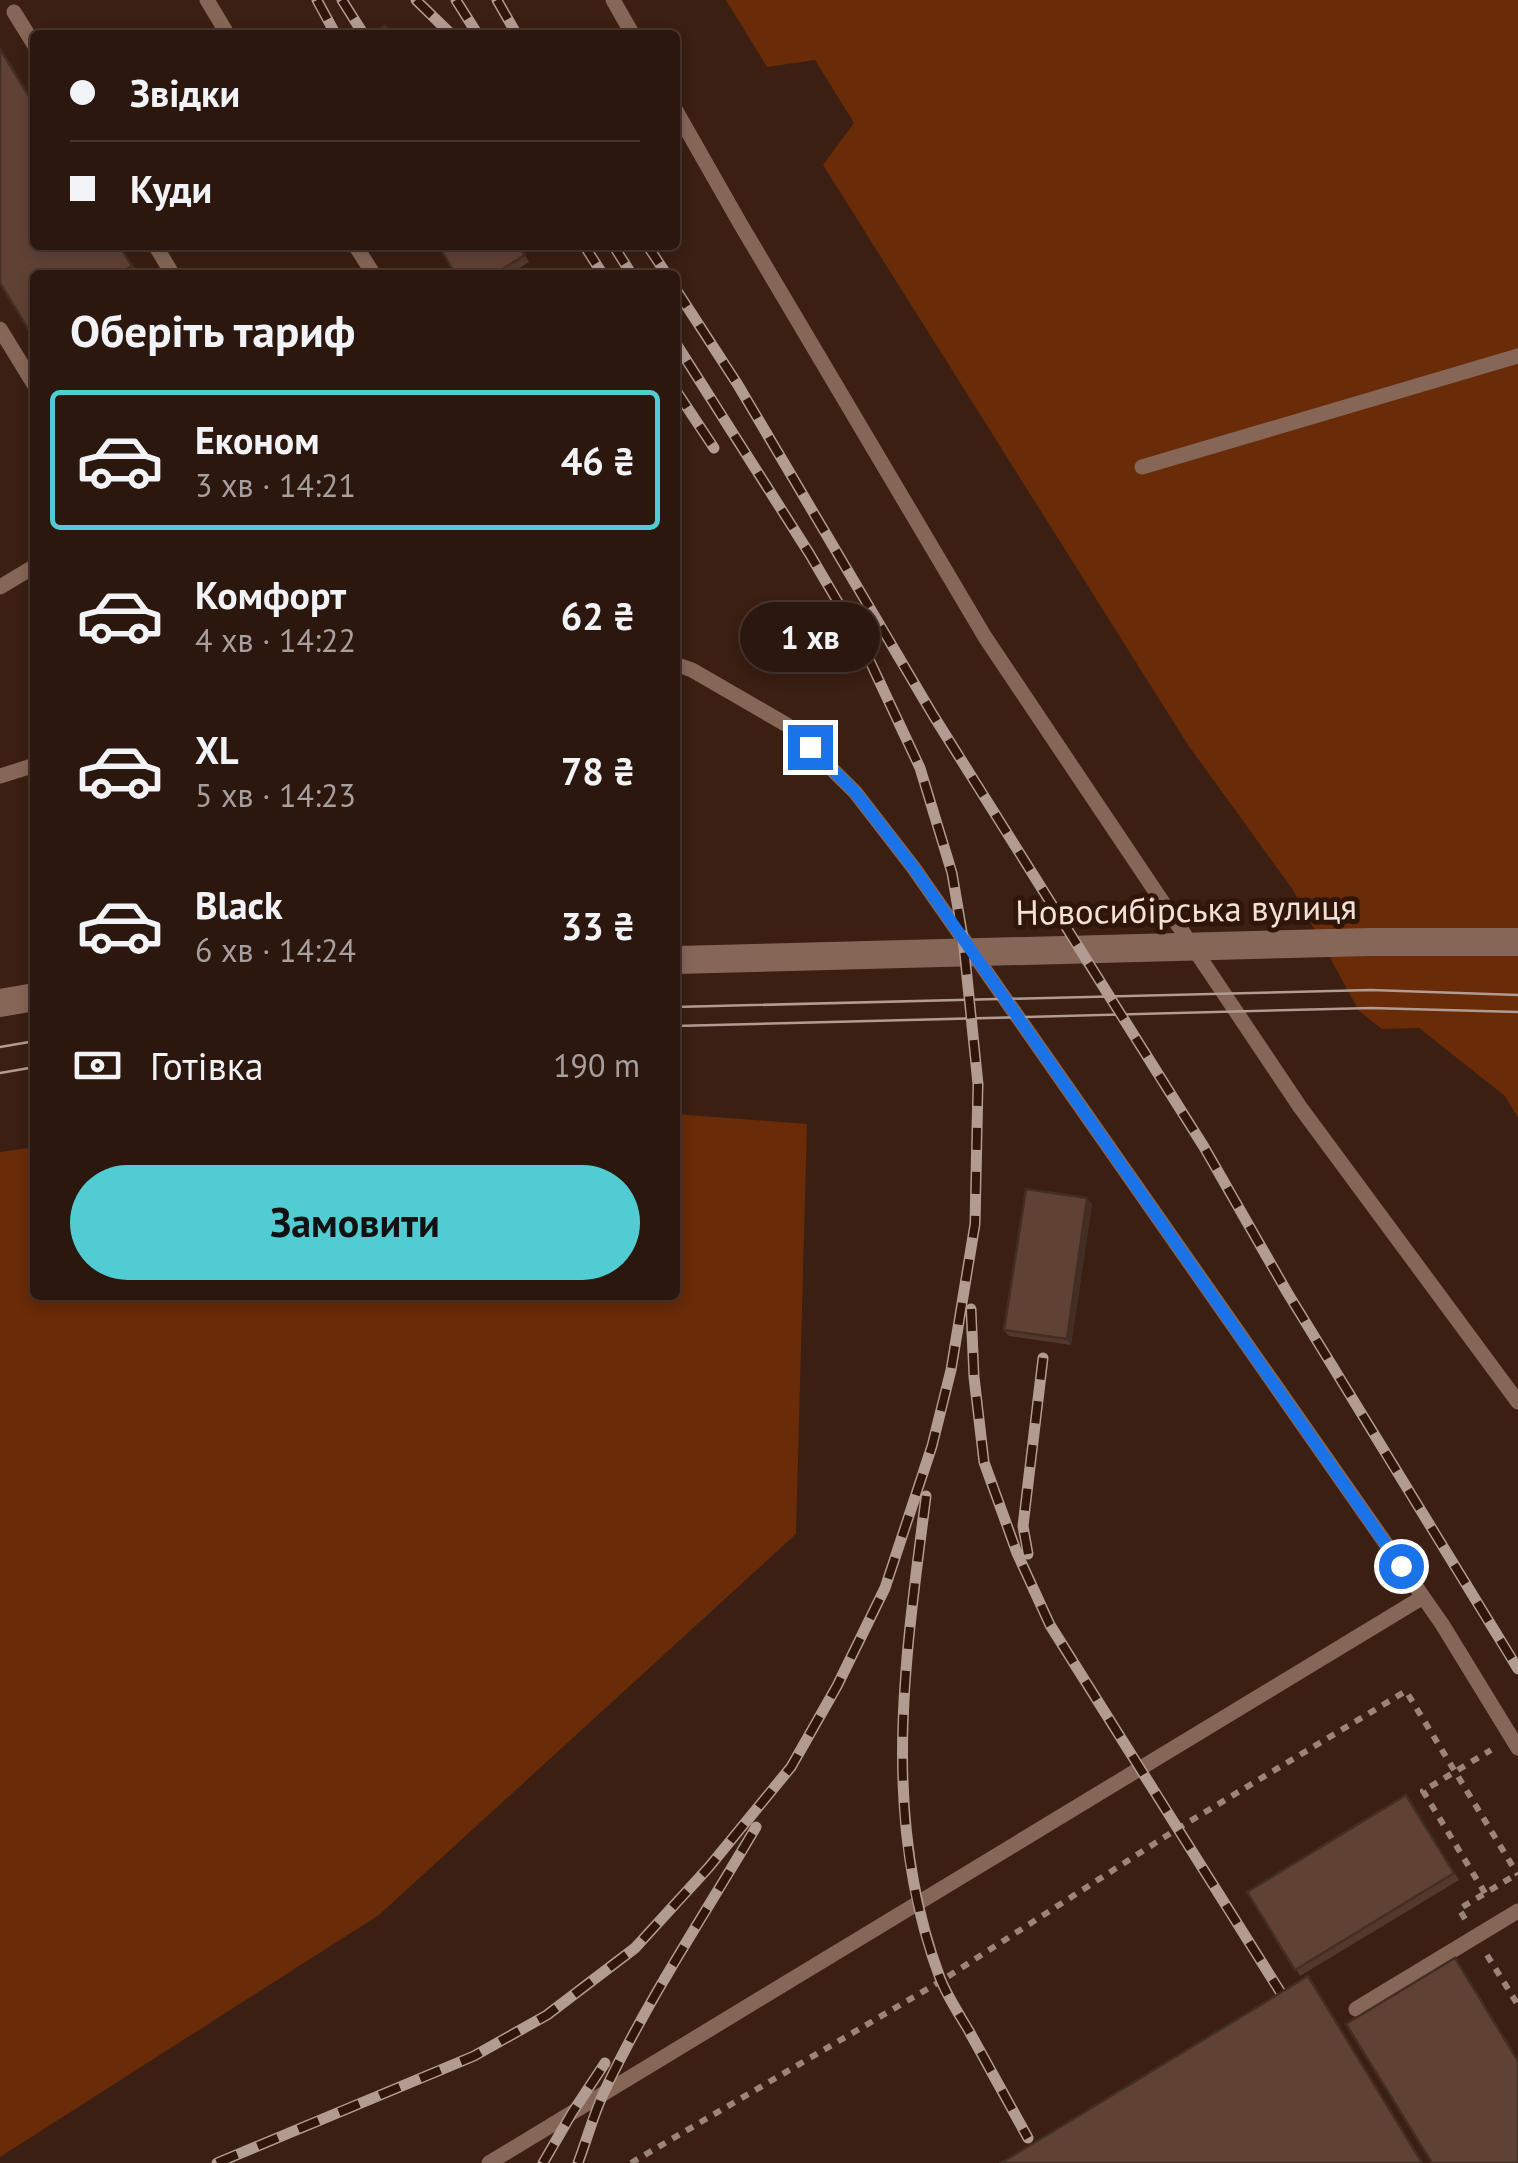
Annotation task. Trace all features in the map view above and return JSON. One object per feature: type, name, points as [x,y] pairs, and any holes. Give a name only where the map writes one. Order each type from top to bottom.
[{"type":"main road","name":"Новосибірська вулиця","points":[[680,960],[1370,942],[1518,942]]},
{"type":"main road","points":[[0,1003],[30,998]]},
{"type":"lane","points":[[207,0],[225,30]]},
{"type":"lane","points":[[613,0],[630,30]]},
{"type":"lane","points":[[14,12],[30,38]]},
{"type":"lane","points":[[680,118],[985,636],[1300,1107],[1518,1402]]},
{"type":"lane","points":[[0,328],[30,373]]},
{"type":"lane","points":[[1142,467],[1518,356]]},
{"type":"lane","points":[[0,587],[30,569]]},
{"type":"lane","points":[[680,666],[787,724],[855,792],[913,867],[1423,1597],[1510,1746]]},
{"type":"lane","points":[[0,776],[30,767]]},
{"type":"lane","points":[[489,2163],[1423,1597]]},
{"type":"lane","points":[[1356,2009],[1518,1910]]},
{"type":"path","points":[[631,2163],[941,1980],[1177,1829],[1406,1691],[1518,1875],[1460,1909]]},
{"type":"path","points":[[1485,1893],[1423,1791],[1510,1746]]},
{"type":"shaded area","points":[[726,0],[1518,0],[1518,1118],[1505,1096],[1419,1028],[1382,1029],[1359,1011],[1293,890],[1188,745],[823,165],[854,123],[815,60],[767,67]]},
{"type":"shaded area","points":[[680,1114],[807,1124],[796,1534],[379,1915],[0,2157],[0,1152],[30,1148],[30,1300],[680,1300]]},
{"type":"building","points":[[0,49],[30,98],[30,250],[122,250],[132,266],[125,270],[30,270],[28,329],[0,283]]},
{"type":"building","points":[[441,250],[522,250],[525,255],[501,270],[453,270]]},
{"type":"building","points":[[1026,1189],[1087,1198],[1067,1339],[1004,1330]]},
{"type":"building","points":[[1406,1795],[1454,1873],[1295,1970],[1247,1892]]},
{"type":"building","points":[[1455,1958],[1518,2061],[1518,2163],[1432,2163],[1346,2024]]},
{"type":"building","points":[[1308,1976],[1422,2163],[1001,2163]]},
{"type":"tram line","points":[[680,1007],[1371,990],[1518,995]]},
{"type":"tram line","points":[[680,1026],[1371,1008],[1518,1012]]},
{"type":"tram line","points":[[0,1047],[30,1042]]},
{"type":"tram line","points":[[0,1073],[30,1068]]},
{"type":"railway","points":[[317,0],[333,30]]},
{"type":"railway","points":[[342,0],[361,30]]},
{"type":"railway","points":[[416,0],[447,30]]},
{"type":"railway","points":[[456,0],[475,30]]},
{"type":"railway","points":[[497,0],[514,30]]},
{"type":"railway","points":[[587,250],[600,270]]},
{"type":"railway","points":[[616,250],[629,270]]},
{"type":"railway","points":[[650,250],[664,270]]},
{"type":"railway","points":[[680,296],[738,385],[933,715],[1204,1147],[1287,1292],[1518,1669]]},
{"type":"railway","points":[[217,2163],[474,2056],[547,2015],[635,1948],[709,1867],[791,1767],[837,1686],[885,1588],[932,1446],[951,1370],[975,1224],[978,1084],[952,873],[920,768],[859,638],[680,350]]},
{"type":"railway","points":[[680,397],[714,448]]},
{"type":"railway","points":[[971,1309],[984,1462],[1017,1553],[1050,1625],[1281,1993]]},
{"type":"railway","points":[[1028,1554],[1023,1526],[1043,1358]]},
{"type":"railway","points":[[926,1496],[905,1678],[904,1798],[910,1858],[921,1918],[943,1985],[1028,2138]]},
{"type":"railway","points":[[578,2163],[601,2099],[622,2056],[756,1827]]},
{"type":"railway","points":[[543,2163],[605,2063]]},
{"type":"route","points":[[810,747],[855,792],[913,867],[1401,1566]]}]
